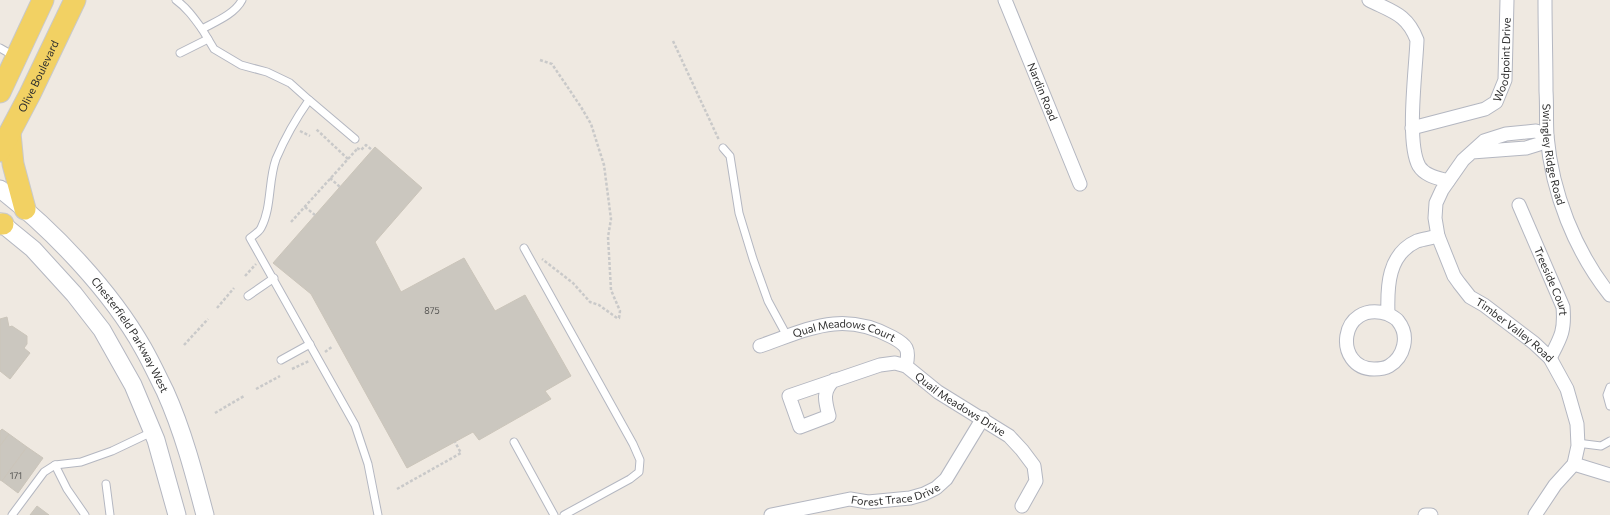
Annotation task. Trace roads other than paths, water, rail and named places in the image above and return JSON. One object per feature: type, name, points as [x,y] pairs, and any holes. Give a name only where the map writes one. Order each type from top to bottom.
[{"type":"main road","points":[[0,92],[8,52],[42,0]]},
{"type":"main road","name":"Olive Boulevard","points":[[0,151],[75,0]]},
{"type":"main road","points":[[10,133],[13,164],[25,209]]},
{"type":"street","name":"Nardin Road","points":[[1005,0],[1080,184]]},
{"type":"street","points":[[1370,0],[1402,16],[1412,27],[1417,40],[1412,128],[1415,154],[1419,167],[1431,176],[1448,181]]},
{"type":"street","name":"Woodpoint Drive","points":[[1412,128],[1486,109],[1496,102],[1505,80],[1507,0]]},
{"type":"street","name":"Swingley Ridge Road","points":[[1545,0],[1547,136],[1550,160],[1559,194],[1575,240],[1595,276],[1610,295]]},
{"type":"street","name":"Timber Valley Road","points":[[1547,136],[1539,144],[1526,148],[1472,152],[1463,160],[1448,181],[1436,203],[1436,218],[1438,236],[1454,276],[1470,297],[1484,305],[1534,343],[1550,358],[1567,389],[1577,424],[1577,443],[1574,464]]},
{"type":"street","name":"Chesterfield Parkway West","points":[[0,189],[25,209],[94,279],[118,310],[143,347],[166,393],[187,448],[205,515]]},
{"type":"street","name":"Treeside Court","points":[[1518,205],[1563,307],[1565,322],[1562,335],[1550,358]]},
{"type":"street","name":"Chesterfield Parkway West","points":[[1,223],[33,249],[74,294],[102,330],[133,385],[153,432],[177,515]]},
{"type":"street","points":[[1388,314],[1387,294],[1394,262],[1403,250],[1418,241],[1438,236]]},
{"type":"street","points":[[1378,311],[1388,314],[1398,321],[1403,330],[1405,338],[1402,352],[1396,361],[1382,369],[1368,369],[1358,365],[1349,355],[1346,344],[1347,330],[1353,321],[1362,314],[1378,311]]},
{"type":"street","name":"Qual Meadows Court","points":[[760,346],[820,325],[856,323],[875,328],[906,346],[908,352],[906,366]]},
{"type":"street","name":"Quail Meadows Drive","points":[[834,380],[880,365],[895,363],[906,366],[938,392],[983,418],[1009,436],[1022,450],[1034,466],[1036,481],[1022,506]]},
{"type":"street","name":"Forest Trace Drive","points":[[771,515],[850,499],[868,502],[910,498],[924,494],[936,488],[946,479],[983,418]]},
{"type":"street","points":[[1535,515],[1555,485],[1574,464],[1610,475]]},
{"type":"street","points":[[1425,515],[1431,515]]},
{"type":"lane","points":[[176,0],[184,6],[202,29],[214,49],[241,65],[267,72],[290,83],[355,139]]},
{"type":"lane","points":[[202,29],[219,20],[239,5],[241,0]]},
{"type":"lane","points":[[180,53],[208,39]]},
{"type":"lane","points":[[309,100],[300,112],[276,159],[271,179],[266,213],[261,229],[250,238],[274,278],[355,425],[368,464],[378,515]]},
{"type":"lane","points":[[723,148],[730,156],[739,213],[752,259],[768,302],[787,336]]},
{"type":"lane","points":[[524,248],[633,444],[640,460],[639,472],[630,479],[564,515]]},
{"type":"lane","points":[[248,296],[274,278]]},
{"type":"lane","points":[[281,360],[310,344]]},
{"type":"lane","points":[[1610,387],[1607,395],[1610,406]]},
{"type":"lane","points":[[12,515],[44,472],[55,465],[81,462],[112,451],[153,432]]},
{"type":"lane","points":[[1577,443],[1601,446],[1610,441]]},
{"type":"lane","points":[[514,442],[554,515]]},
{"type":"lane","points":[[55,465],[67,488],[85,515]]},
{"type":"lane","points":[[106,484],[110,515]]}]
